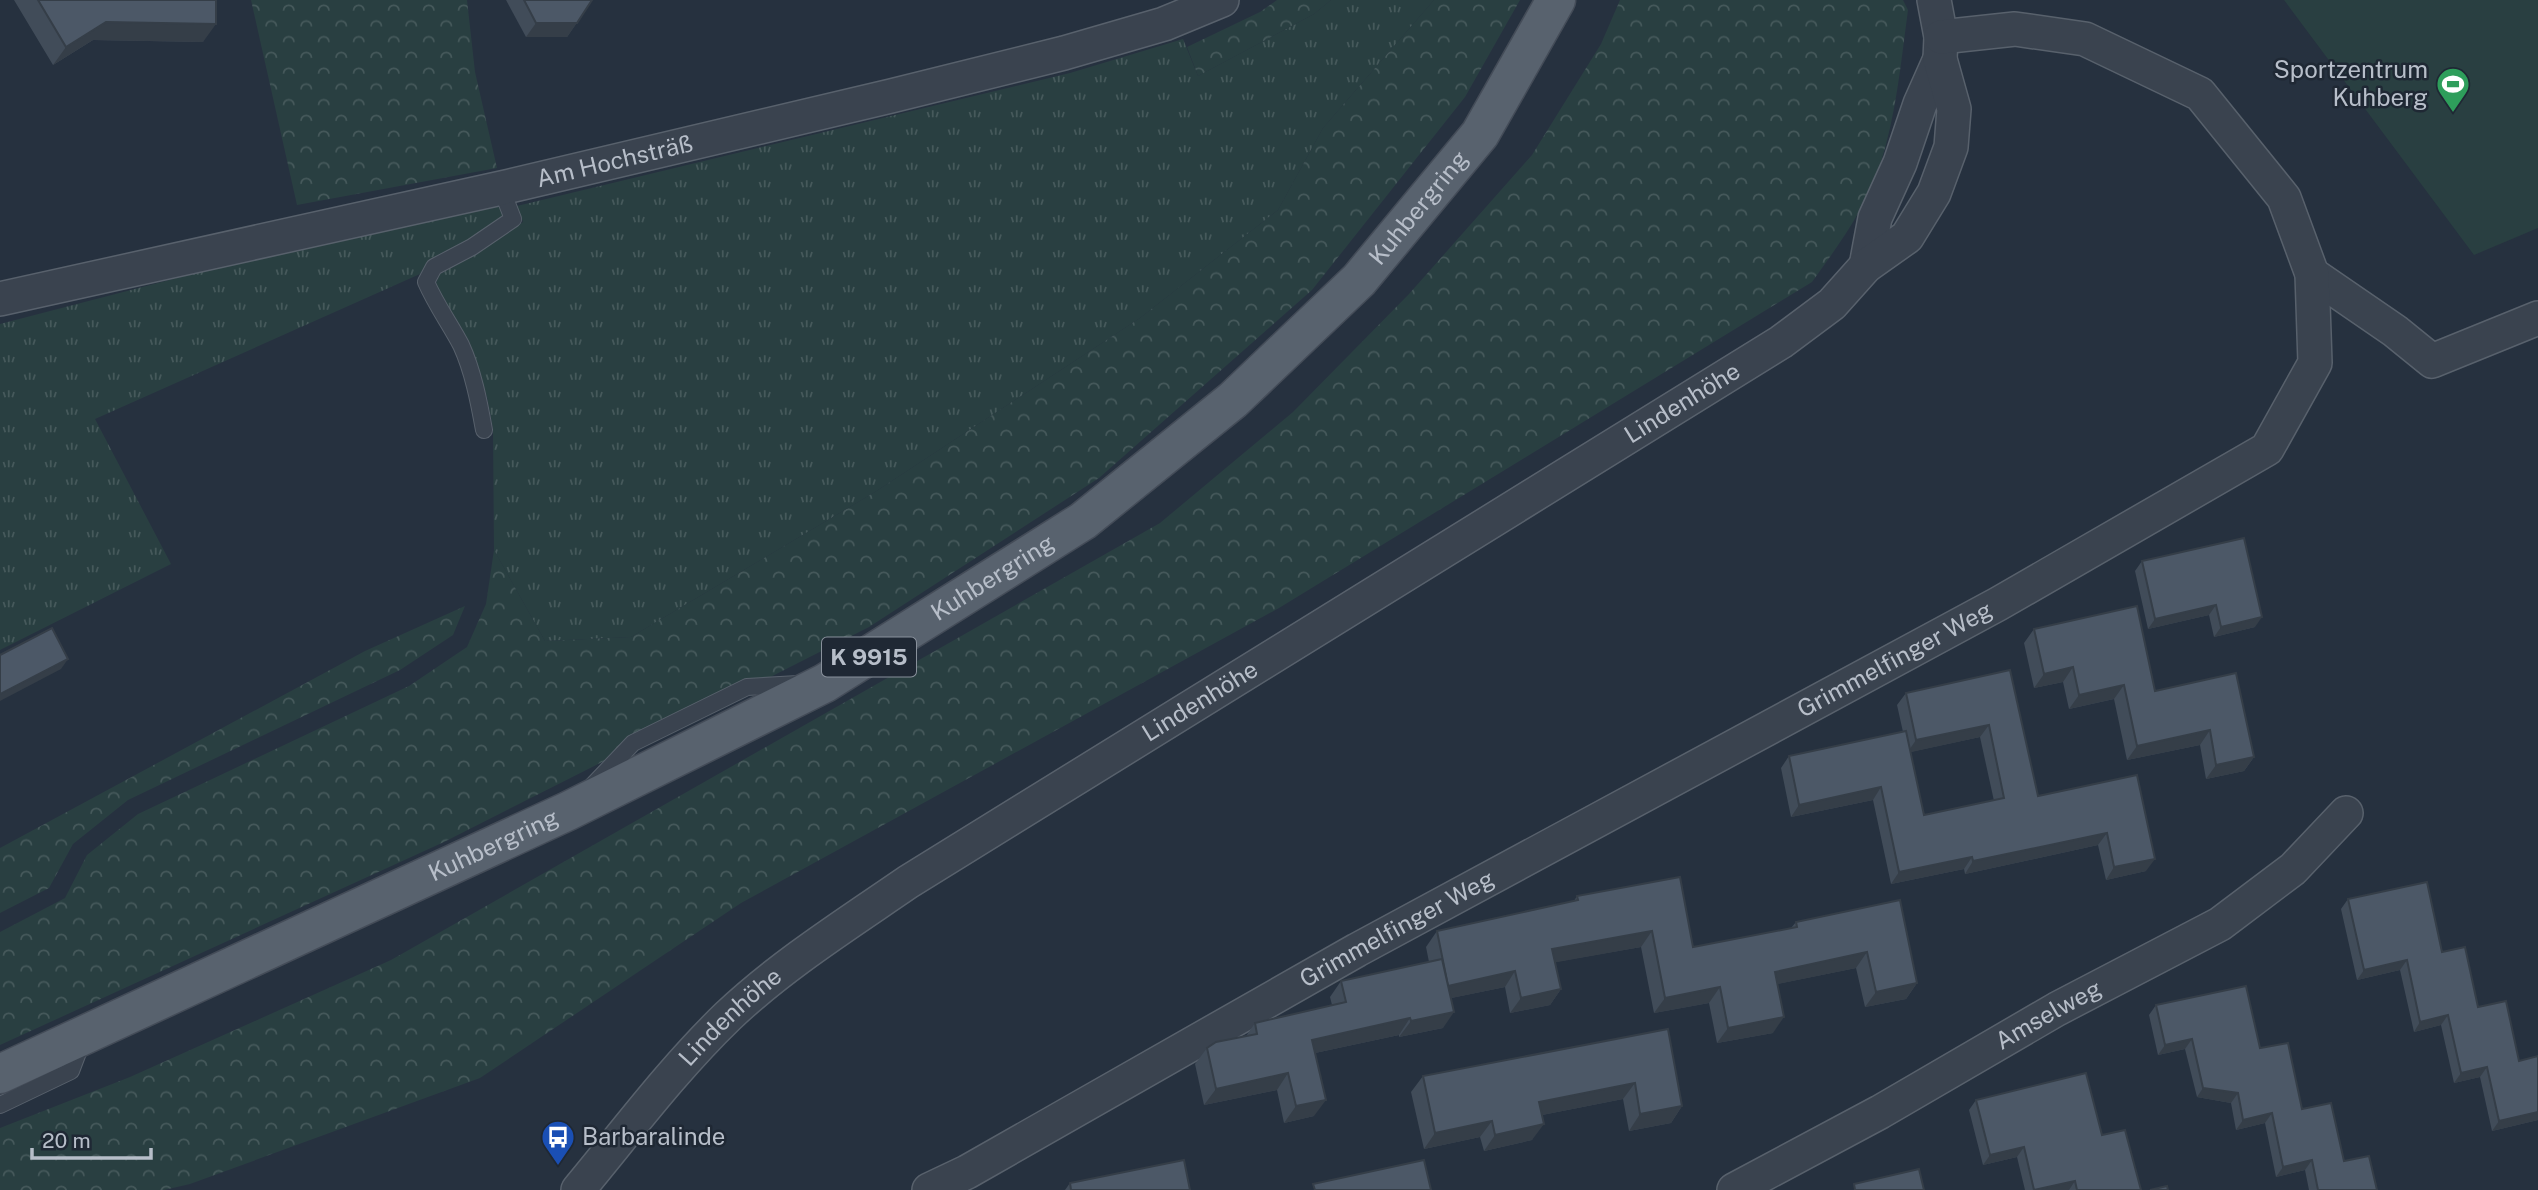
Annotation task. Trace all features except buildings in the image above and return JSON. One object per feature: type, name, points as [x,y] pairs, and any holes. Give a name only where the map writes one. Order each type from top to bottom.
[{"type":"main road","name":"Kuhbergring","points":[[0,1074],[568,811],[825,683],[1083,521],[1233,400],[1359,280],[1480,134],[1556,0]]},
{"type":"street","name":"Am Hochsträß","points":[[0,299],[501,188],[1064,53],[1164,24],[1222,0]]},
{"type":"street","name":"Lindenhöhe","points":[[578,1190],[681,1064],[730,1014],[808,951],[908,882],[1781,342],[1832,304],[1866,266],[1907,237],[1934,193],[1951,147],[1954,109],[1940,48],[1934,0]]},
{"type":"street","name":"Grimmelfinger Weg","points":[[929,1190],[967,1172],[1357,950],[1998,604],[2267,449],[2315,363],[2312,274],[2284,198],[2200,94],[2085,40],[2015,29],[1940,48]]},
{"type":"street","points":[[2312,274],[2395,331],[2432,361],[2538,318]]},
{"type":"street","name":"Amselweg","points":[[1734,1190],[1880,1112],[2057,1009],[2220,924],[2293,869],[2346,813]]},
{"type":"lane","points":[[484,430],[479,400],[461,345],[436,305],[426,282],[434,267],[472,247],[513,219],[501,188]]},
{"type":"lane","points":[[0,1105],[71,1071],[85,1035]]},
{"type":"green space","points":[[251,0],[467,0],[475,72],[497,168],[297,205]]},
{"type":"green space","points":[[1277,0],[1331,0],[1314,14],[1198,76],[1187,47],[1260,12]]},
{"type":"green space","points":[[1331,0],[1434,0],[1323,128],[1278,210],[1140,318],[875,492],[631,637],[545,641],[494,550],[493,429],[487,397],[469,341],[436,283],[440,274],[476,254],[523,222],[517,206],[1070,73],[1183,39],[1198,76],[1314,14]]},
{"type":"green space","points":[[1434,0],[1520,0],[1465,97],[1312,290],[1099,478],[869,627],[444,842],[0,1045],[0,932],[65,898],[87,855],[138,814],[409,686],[467,647],[486,604],[494,550],[545,641],[631,637],[875,492],[1140,318],[1278,210],[1323,128]]},
{"type":"green space","points":[[1620,0],[1903,0],[1908,10],[1900,69],[1880,165],[1859,211],[1812,282],[1279,608],[741,903],[480,1078],[190,1184],[164,1190],[0,1190],[0,1128],[130,1077],[391,960],[1160,523],[1293,412],[1409,294],[1532,155],[1601,44]]},
{"type":"green space","name":"Sportzentrum Kuhberg","points":[[2284,0],[2538,0],[2538,228],[2474,255]]},
{"type":"green space","points":[[500,203],[504,218],[428,261],[420,274],[95,419],[171,564],[0,650],[0,324],[312,243]]},
{"type":"green space","points":[[465,606],[453,635],[400,670],[128,800],[73,844],[49,888],[0,913],[0,848],[365,651]]},
{"type":"place","name":"Sportzentrum Kuhberg","points":[[2453,114]]},
{"type":"place","name":"Barbaralinde","points":[[558,1167]]}]
